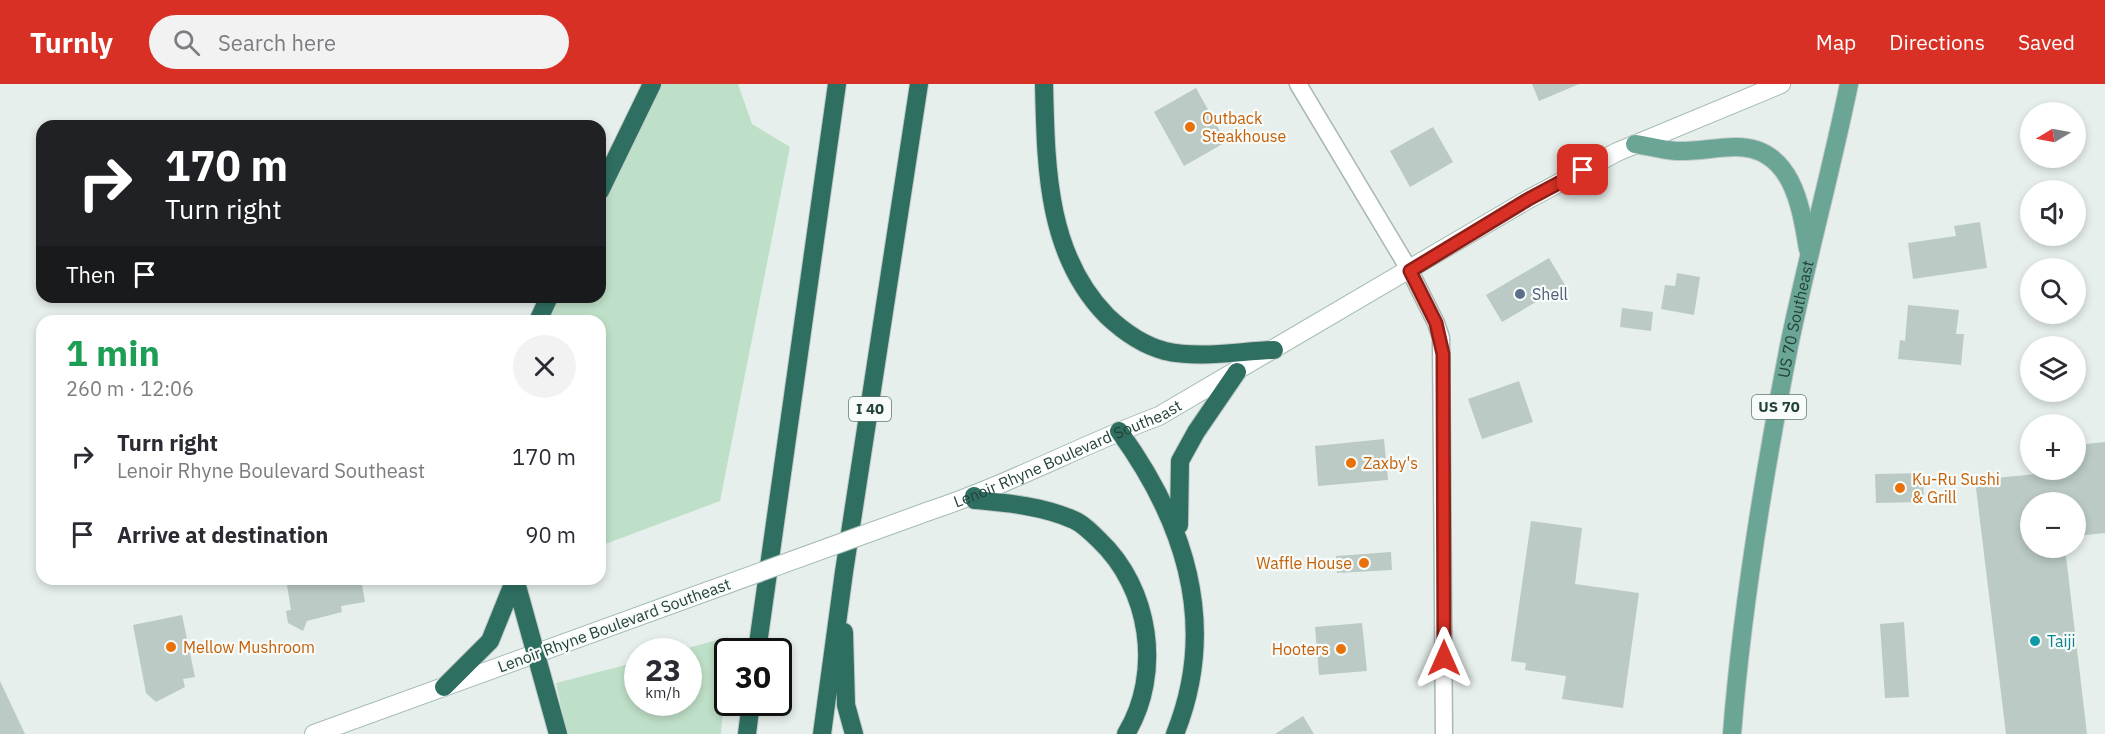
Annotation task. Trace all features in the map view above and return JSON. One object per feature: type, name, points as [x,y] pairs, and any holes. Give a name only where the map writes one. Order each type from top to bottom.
[{"type":"highway","points":[[606,179],[652,84]]},
{"type":"highway","points":[[759,638],[837,84]]},
{"type":"highway","name":"I 40","points":[[822,734],[843,572],[919,84]]},
{"type":"highway","points":[[1044,84],[1049,182],[1055,219],[1068,259],[1100,308],[1134,338],[1166,351],[1184,353],[1274,350]]},
{"type":"highway","points":[[1175,734],[1189,691],[1195,648],[1194,605],[1184,554],[1178,505],[1180,461],[1196,432],[1237,372]]},
{"type":"highway","points":[[1119,431],[1160,493],[1184,554]]},
{"type":"highway","points":[[974,496],[975,500],[1013,503],[1075,520],[1107,547],[1124,570],[1136,594],[1144,621],[1147,646],[1143,695],[1126,734]]},
{"type":"highway","points":[[843,572],[843,671],[846,705],[854,734]]},
{"type":"highway","points":[[444,687],[489,640],[512,585]]},
{"type":"highway","points":[[517,585],[558,734]]},
{"type":"highway","points":[[747,734],[749,716]]},
{"type":"main road","name":"Lenoir Rhyne Boulevard Southeast","points":[[314,734],[974,496],[1119,431],[1159,416],[1410,271],[1527,200],[1635,144],[1781,84]]},
{"type":"main road","name":"US 70 Southeast","points":[[1732,734],[1737,674],[1759,525],[1790,345],[1850,84]]},
{"type":"main road","points":[[1635,144],[1678,151],[1720,147],[1758,149],[1778,164],[1793,183],[1801,202],[1810,259]]},
{"type":"street","points":[[1298,84],[1410,271],[1436,323],[1443,354],[1444,734]]},
{"type":"green space","points":[[661,84],[738,84],[752,124],[790,147],[720,501],[606,544],[606,315],[542,315],[548,303],[606,303],[606,190]]},
{"type":"green space","points":[[714,641],[714,716],[722,716],[721,734],[567,734],[556,683],[624,665],[624,716],[702,716],[702,644]]},
{"type":"building","points":[[1532,84],[1579,84],[1539,101]]},
{"type":"building","name":"Outback Steakhouse","points":[[1196,88],[1226,142],[1184,166],[1154,112]]},
{"type":"building","points":[[1433,127],[1453,162],[1410,187],[1390,151]]},
{"type":"building","points":[[1980,222],[1987,268],[1913,279],[1908,243],[1956,236],[1954,226]]},
{"type":"building","points":[[1549,258],[1565,285],[1502,322],[1486,295]]},
{"type":"building","points":[[1677,273],[1700,277],[1694,315],[1661,309],[1665,285],[1675,286]]},
{"type":"building","points":[[1908,305],[1959,310],[1956,334],[1964,334],[1961,365],[1898,359],[1900,340],[1905,341]]},
{"type":"building","points":[[1622,308],[1653,312],[1651,331],[1620,327]]},
{"type":"building","points":[[1519,381],[1533,422],[1482,439],[1468,399]]},
{"type":"building","name":"Zaxby's","points":[[1384,439],[1388,480],[1318,486],[1315,446]]},
{"type":"building","name":"Taiji","points":[[2105,442],[2105,533],[2086,535],[2086,492],[2020,492],[2020,558],[2066,558],[2087,734],[2006,734],[1975,480],[2020,476],[2020,480],[2086,480],[2086,444]]},
{"type":"building","name":"Ku-Ru Sushi & Grill","points":[[1923,473],[1924,502],[1876,503],[1875,474]]},
{"type":"building","points":[[1531,521],[1582,528],[1575,584],[1639,593],[1623,708],[1562,699],[1566,676],[1525,670],[1526,663],[1511,661]]},
{"type":"building","name":"Waffle House","points":[[1391,552],[1392,570],[1337,573],[1336,556]]},
{"type":"building","points":[[287,585],[362,585],[365,602],[341,606],[342,612],[307,621],[303,631],[288,623],[286,611],[291,610]]},
{"type":"building","points":[[182,615],[195,677],[183,679],[185,687],[156,702],[146,693],[133,625]]},
{"type":"building","points":[[1904,622],[1909,697],[1885,698],[1880,624]]},
{"type":"building","name":"Hooters","points":[[1362,623],[1367,671],[1319,675],[1315,627]]},
{"type":"building","points":[[0,681],[25,734],[0,734]]},
{"type":"building","points":[[1303,716],[1314,734],[1275,734]]},
{"type":"place","name":"Outback Steakhouse","points":[[1190,127]]},
{"type":"place","name":"Shell","points":[[1520,294]]},
{"type":"place","name":"Zaxby's","points":[[1351,463]]},
{"type":"place","name":"Ku-Ru Sushi & Grill","points":[[1900,488]]},
{"type":"place","name":"Waffle House","points":[[1364,563]]},
{"type":"place","name":"Taiji","points":[[2035,641]]},
{"type":"place","name":"Mellow Mushroom","points":[[171,647]]},
{"type":"place","name":"Hooters","points":[[1341,649]]},
{"type":"route","points":[[1444,658],[1443,354],[1436,323],[1410,271],[1527,200],[1583,170]]}]
